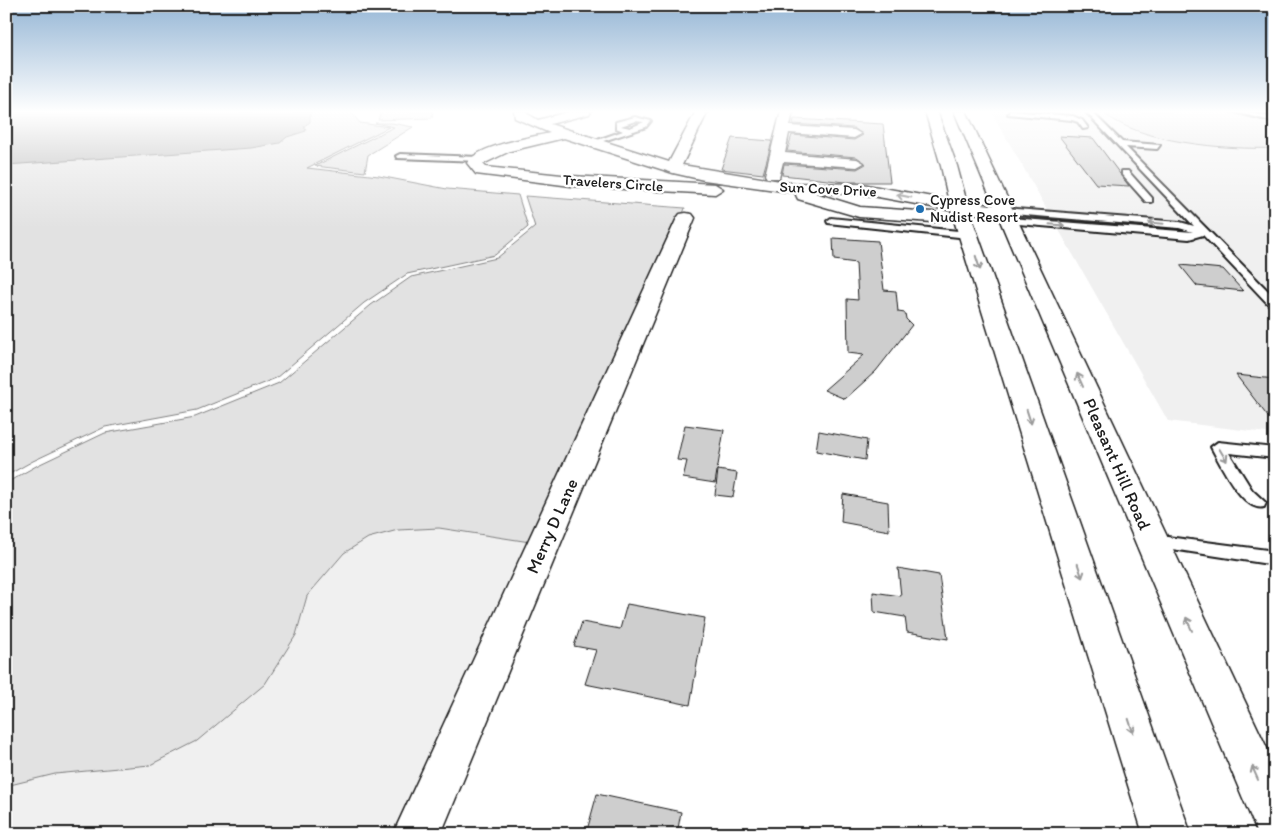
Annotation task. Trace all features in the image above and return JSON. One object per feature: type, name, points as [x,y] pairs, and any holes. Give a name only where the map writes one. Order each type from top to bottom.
[{"type":"street","points":[[481,158],[508,150]]},
{"type":"street","name":"Sun Cove Drive","points":[[620,150],[673,168],[767,185],[883,192],[964,220]]},
{"type":"street","points":[[673,168],[682,150]]},
{"type":"street","points":[[767,185],[777,150]]},
{"type":"street","points":[[944,150],[964,220],[1166,834]]},
{"type":"street","name":"Pleasant Hill Road","points":[[977,150],[1275,817]]},
{"type":"street","points":[[776,157],[857,163]]},
{"type":"street","points":[[481,158],[675,175],[704,175]]},
{"type":"street","name":"Travelers Circle","points":[[481,158],[474,163],[481,170],[571,181],[682,189],[744,189],[767,185]]},
{"type":"street","name":"Sun Cove Drive","points":[[767,185],[860,212],[964,220],[1006,216]]},
{"type":"street","points":[[829,203],[828,194],[839,188]]},
{"type":"street","name":"Merry D Lane","points":[[417,834],[686,218]]},
{"type":"lane","points":[[1126,150],[1203,232],[1273,302]]},
{"type":"lane","points":[[400,156],[481,158]]},
{"type":"lane","points":[[1125,173],[1149,200]]},
{"type":"lane","points":[[1006,216],[1190,236],[1203,232]]},
{"type":"lane","points":[[831,221],[964,220]]},
{"type":"lane","points":[[1258,502],[1247,494],[1218,447],[1275,453]]},
{"type":"lane","points":[[1152,541],[1275,558]]},
{"type":"shaded area","points":[[6,150],[219,150],[6,165]]},
{"type":"shaded area","points":[[25,150],[343,150],[307,168],[379,176],[447,189],[518,195],[528,227],[495,255],[407,274],[364,303],[276,378],[197,410],[105,427],[6,476],[6,153]]},
{"type":"shaded area","points":[[347,150],[376,150],[368,155],[365,172],[315,166]]},
{"type":"shaded area","points":[[1013,150],[1275,150],[1275,434],[1168,421]]},
{"type":"shaded area","points":[[525,196],[685,208],[683,214],[680,214],[530,542],[439,528],[398,530],[368,538],[344,553],[307,596],[296,635],[265,684],[197,741],[150,765],[55,774],[6,786],[6,483],[38,465],[105,433],[195,417],[279,383],[371,305],[411,277],[497,258],[535,227]]},
{"type":"shaded area","points":[[439,528],[530,542],[397,834],[6,834],[6,786],[55,774],[296,635],[307,596],[344,553],[368,537],[398,530]]},
{"type":"building","points":[[728,150],[769,150],[763,174],[721,169]]},
{"type":"building","points":[[886,150],[890,182],[846,182],[782,175],[784,164],[857,169],[866,164],[857,157],[787,151]]},
{"type":"building","points":[[1070,150],[1102,150],[1129,186],[1096,184]]},
{"type":"building","points":[[833,238],[878,241],[884,290],[896,291],[898,312],[905,313],[906,319],[912,325],[876,371],[845,399],[824,390],[864,355],[848,353],[847,299],[858,300],[856,263],[834,260]]},
{"type":"building","points":[[1180,265],[1223,269],[1243,291],[1197,286]]},
{"type":"building","points":[[1236,375],[1275,379],[1275,426]]},
{"type":"building","points":[[685,425],[724,430],[715,483],[683,478],[687,461],[677,460]]},
{"type":"building","points":[[819,431],[867,440],[865,460],[816,451]]},
{"type":"building","points":[[718,470],[737,473],[733,497],[715,495]]},
{"type":"building","points":[[843,494],[888,502],[889,531],[841,522]]},
{"type":"building","points":[[898,568],[939,575],[948,639],[907,632],[905,617],[874,612],[873,592],[901,596]]},
{"type":"building","points":[[627,604],[705,618],[690,705],[585,684],[596,650],[574,646],[582,622],[620,629]]},
{"type":"building","points":[[597,794],[681,812],[677,834],[586,834]]},
{"type":"place","name":"Cypress Cove Nudist Resort","points":[[920,209]]}]
